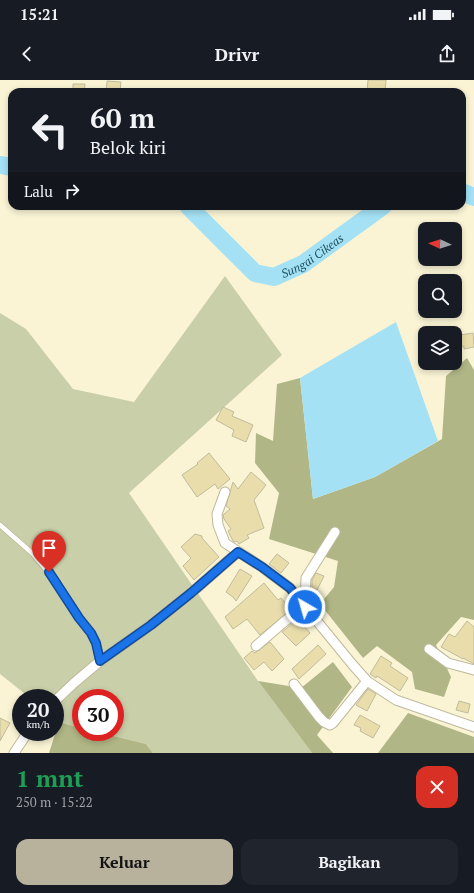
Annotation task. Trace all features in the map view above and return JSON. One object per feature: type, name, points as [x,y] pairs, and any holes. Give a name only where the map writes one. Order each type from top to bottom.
[{"type":"street","points":[[225,492],[217,514],[218,526],[225,542],[290,588],[367,681],[396,700],[474,727]]},
{"type":"street","points":[[305,607],[306,578],[336,532]]},
{"type":"street","points":[[64,692],[100,661],[157,620],[238,552]]},
{"type":"street","points":[[256,646],[285,621],[305,607]]},
{"type":"street","points":[[429,649],[448,663],[474,670]]},
{"type":"street","points":[[294,684],[324,722],[331,724],[367,681]]},
{"type":"street","points":[[14,753],[22,741]]},
{"type":"lane","points":[[0,525],[32,553],[55,580],[79,618],[91,633],[96,643],[100,661]]},
{"type":"green space","points":[[225,276],[282,355],[129,493],[258,681],[312,753],[153,753],[146,744],[124,738],[124,689],[72,689],[72,726],[64,723],[64,689],[19,689],[0,674],[0,313],[26,329],[73,389],[134,402]]},
{"type":"green space","points":[[467,358],[474,370],[474,620],[461,617],[436,645],[451,677],[444,697],[415,689],[412,672],[377,646],[363,658],[320,604],[334,587],[338,561],[269,539],[279,493],[255,463],[256,433],[273,441],[277,384],[300,378],[313,499],[375,477],[442,439],[446,376],[453,370],[462,370],[462,362]]},
{"type":"green space","points":[[333,662],[352,687],[317,735],[333,753],[312,753],[258,681],[301,688]]},
{"type":"green space","points":[[408,713],[474,737],[474,753],[378,753]]},
{"type":"green space","points":[[64,723],[72,726],[72,741],[124,741],[124,738],[146,744],[153,753],[49,753],[53,741],[64,741]]},
{"type":"water","points":[[396,322],[438,441],[375,477],[313,499],[300,378]]},
{"type":"building","points":[[368,80],[386,80],[385,88],[367,88]]},
{"type":"building","points":[[107,81],[121,82],[120,88],[106,88]]},
{"type":"building","points":[[73,84],[85,84],[84,88],[73,88]]},
{"type":"building","points":[[473,333],[474,347],[464,349],[464,346],[462,347],[462,335]]},
{"type":"building","points":[[223,407],[234,412],[232,416],[253,425],[246,442],[232,436],[234,430],[216,420]]},
{"type":"building","points":[[209,453],[230,479],[218,489],[215,484],[197,497],[182,475],[198,464],[197,463]]},
{"type":"building","points":[[251,472],[266,485],[254,500],[264,528],[247,535],[249,538],[239,544],[237,541],[233,541],[228,531],[231,529],[223,515],[230,509],[226,506],[233,482],[238,489]]},
{"type":"building","points":[[195,534],[202,536],[202,538],[219,557],[194,580],[183,566],[191,558],[181,547]]},
{"type":"building","points":[[277,554],[289,563],[281,573],[269,564]]},
{"type":"building","points":[[240,569],[252,576],[236,601],[226,592]]},
{"type":"building","points":[[316,573],[324,576],[317,590],[312,587],[312,580]]},
{"type":"building","points":[[264,583],[278,600],[281,598],[291,610],[260,635],[247,619],[233,629],[225,617]]},
{"type":"building","points":[[298,619],[310,633],[296,646],[282,632]]},
{"type":"building","points":[[467,621],[474,627],[474,664],[441,647],[449,634],[455,637]]},
{"type":"building","points":[[270,642],[284,659],[272,671],[264,662],[254,670],[244,658],[252,651],[255,653]]},
{"type":"building","points":[[318,645],[326,654],[299,679],[292,669]]},
{"type":"building","points":[[381,656],[392,663],[390,666],[408,678],[400,691],[377,676],[376,678],[370,674]]},
{"type":"building","points":[[368,689],[376,694],[367,711],[356,705]]},
{"type":"building","points":[[459,701],[470,704],[468,713],[456,710]]},
{"type":"building","points":[[360,715],[380,726],[373,738],[360,731],[361,728],[354,725]]},
{"type":"building","points":[[0,718],[10,723],[0,741]]},
{"type":"waterway","name":"Sungai Cikeas","points":[[0,165],[8,166]]},
{"type":"waterway","name":"Sungai Cikeas","points":[[466,194],[474,197]]},
{"type":"waterway","name":"Sungai Cikeas","points":[[192,210],[255,273],[274,277],[303,264],[377,210]]},
{"type":"route","points":[[49,572],[79,618],[91,633],[96,643],[100,661],[151,625],[238,552],[262,567],[290,588],[305,607]]}]
